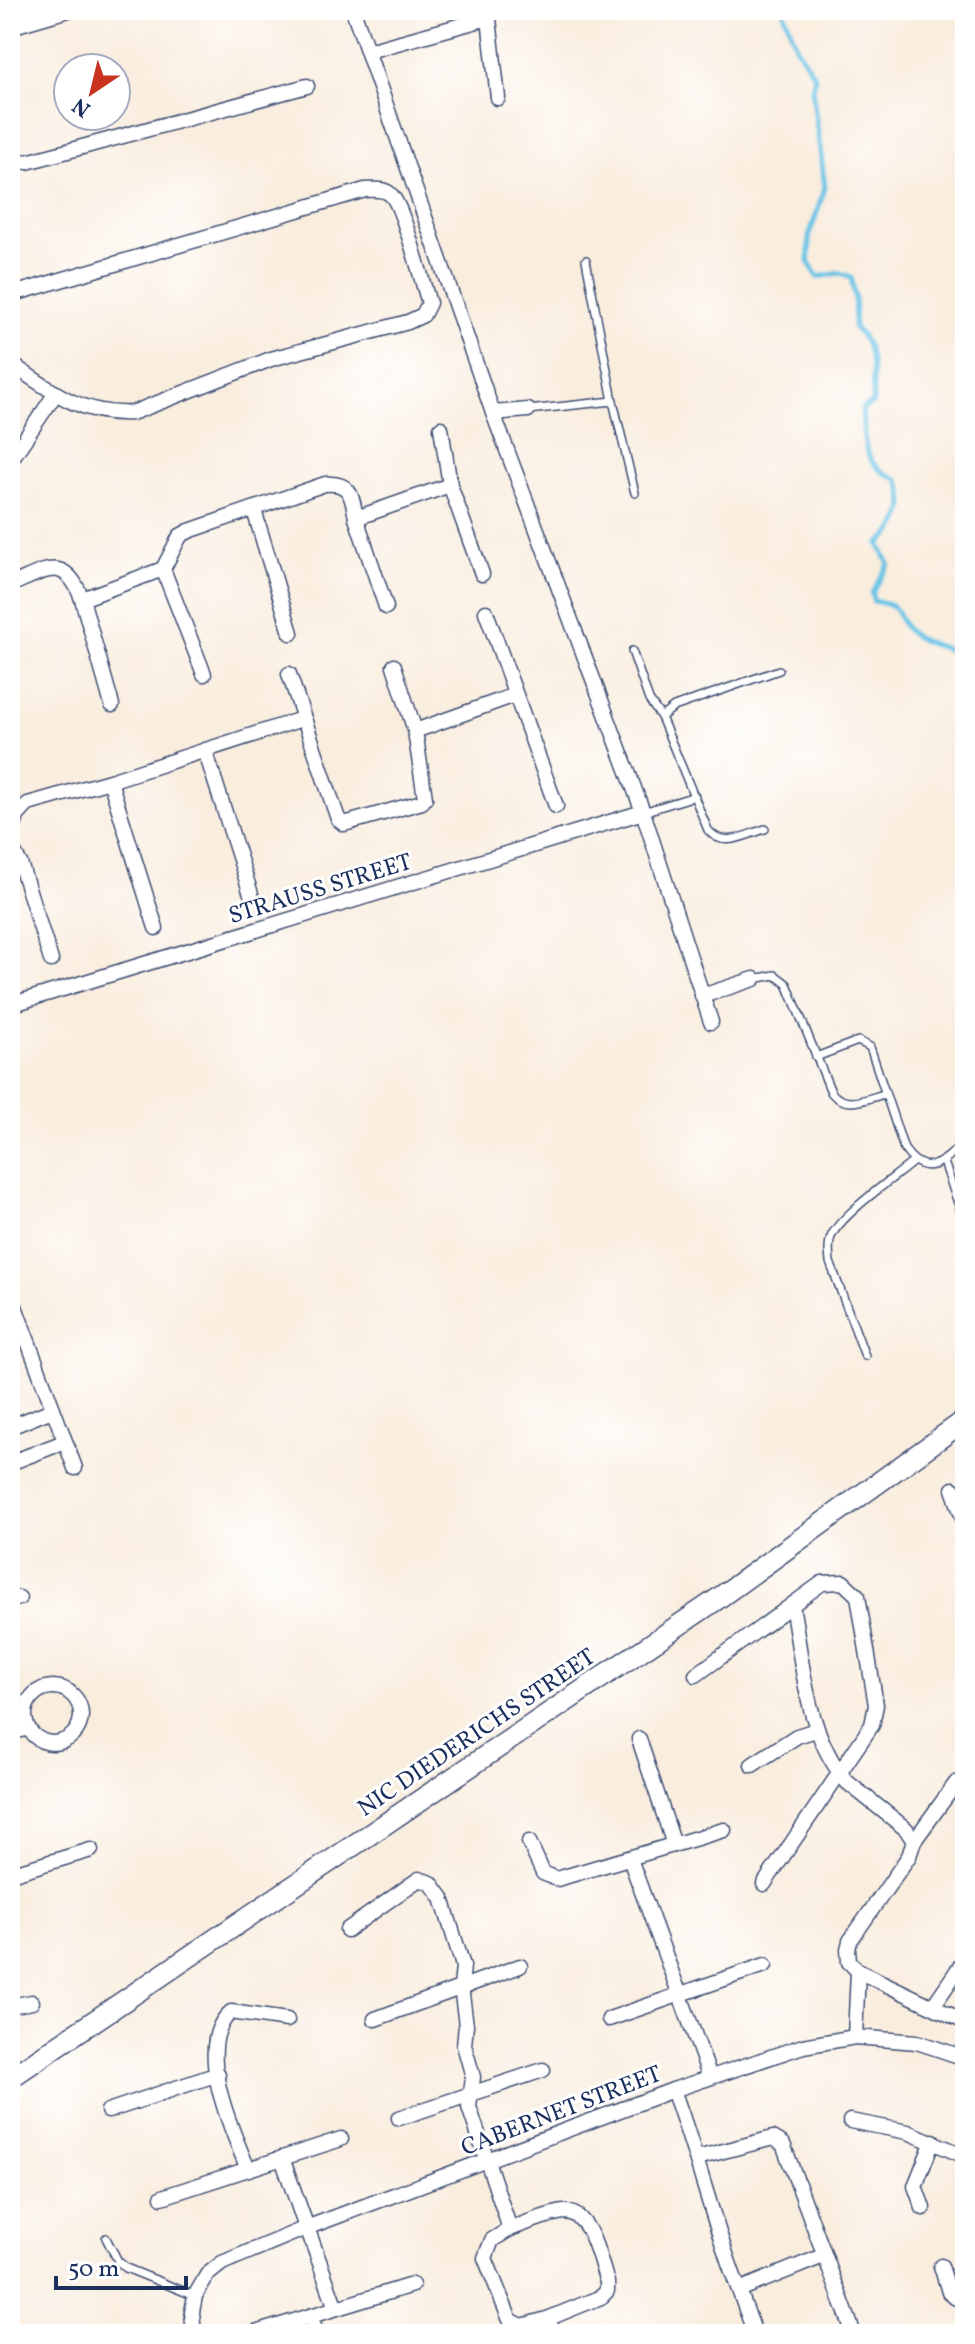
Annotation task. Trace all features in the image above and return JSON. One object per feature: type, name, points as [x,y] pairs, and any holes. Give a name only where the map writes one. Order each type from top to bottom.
[{"type":"street","points":[[10,27],[68,10]]},
{"type":"street","points":[[353,10],[493,413],[643,812],[711,1022]]},
{"type":"street","points":[[368,51],[488,14],[498,98]]},
{"type":"street","points":[[10,154],[16,160],[27,162],[307,86]]},
{"type":"street","points":[[10,295],[365,190],[379,189],[388,192],[400,211],[429,303],[423,315],[408,322],[271,359],[132,413],[108,415],[82,407],[10,363]]},
{"type":"street","points":[[10,461],[56,393]]},
{"type":"street","points":[[493,413],[528,410]]},
{"type":"street","points":[[441,428],[450,485],[482,574]]},
{"type":"street","points":[[82,599],[163,569],[180,536],[325,484],[338,483],[352,497],[386,607]]},
{"type":"street","points":[[356,518],[450,485]]},
{"type":"street","points":[[254,510],[291,633]]},
{"type":"street","points":[[10,585],[51,568],[70,575],[82,599],[112,705]]},
{"type":"street","points":[[163,569],[204,674]]},
{"type":"street","points":[[486,612],[556,806]]},
{"type":"street","points":[[289,674],[338,819],[344,824],[422,802],[425,798],[415,731],[394,666]]},
{"type":"street","points":[[415,731],[515,695]]},
{"type":"street","points":[[51,960],[20,863],[10,843],[17,816],[28,804],[302,719]]},
{"type":"street","points":[[205,750],[251,894]]},
{"type":"street","points":[[110,781],[156,928]]},
{"type":"street","name":"STRAUSS STREET","points":[[10,1005],[643,812]]},
{"type":"street","points":[[702,996],[754,979]]},
{"type":"street","points":[[10,1293],[75,1468]]},
{"type":"street","points":[[10,1427],[52,1410]]},
{"type":"street","name":"NIC DIEDERICHS STREET","points":[[10,2078],[716,1600],[965,1420]]},
{"type":"street","points":[[10,1463],[64,1442]]},
{"type":"street","points":[[953,1489],[965,1524]]},
{"type":"street","points":[[696,1675],[822,1583],[843,1582],[858,1596],[876,1705],[872,1725],[764,1884]]},
{"type":"street","points":[[792,1605],[816,1730],[840,1773],[906,1829],[914,1841]]},
{"type":"street","points":[[58,1688],[73,1696],[78,1703],[81,1712],[78,1729],[65,1741],[40,1740],[28,1728],[25,1710],[28,1702],[41,1690],[58,1688]]},
{"type":"street","points":[[10,1733],[28,1728]]},
{"type":"street","points":[[752,1765],[797,1736],[816,1730]]},
{"type":"street","points":[[639,1739],[674,1845]]},
{"type":"street","points":[[956,1783],[914,1841],[909,1856],[850,1941],[847,1956],[858,1971],[965,2022]]},
{"type":"street","points":[[529,1842],[543,1873],[557,1879],[724,1830]]},
{"type":"street","points":[[10,1874],[91,1850]]},
{"type":"street","points":[[630,1859],[710,2077]]},
{"type":"street","points":[[347,1930],[414,1881],[431,1883],[442,1898],[463,1966],[464,2045],[473,2077],[469,2107],[510,2229]]},
{"type":"street","points":[[933,2006],[965,1959]]},
{"type":"street","points":[[609,2019],[765,1965]]},
{"type":"street","points":[[375,2019],[520,1966]]},
{"type":"street","points":[[855,2037],[858,1971]]},
{"type":"street","points":[[10,2006],[32,2002]]},
{"type":"street","points":[[248,2169],[222,2103],[217,2037],[227,2015],[236,2011],[287,2020]]},
{"type":"street","name":"CABERNET STREET","points":[[195,2296],[207,2275],[222,2263],[306,2228],[673,2090],[803,2046],[855,2037],[917,2042],[965,2058]]},
{"type":"street","points":[[399,2118],[543,2070]]},
{"type":"street","points":[[108,2111],[218,2074]]},
{"type":"street","points":[[673,2090],[755,2334]]},
{"type":"street","points":[[850,2121],[899,2130],[965,2156]]},
{"type":"street","points":[[697,2158],[773,2138],[783,2144],[854,2334]]},
{"type":"street","points":[[162,2197],[341,2139]]},
{"type":"street","points":[[923,2208],[915,2186],[933,2141]]},
{"type":"street","points":[[282,2158],[336,2308]]},
{"type":"street","points":[[562,2212],[577,2215],[587,2226],[607,2282],[607,2291],[601,2297],[547,2319],[522,2326],[510,2320],[485,2258],[492,2240],[510,2229],[562,2212]]},
{"type":"street","points":[[739,2290],[823,2256]]},
{"type":"street","points":[[941,2266],[949,2292],[956,2298],[965,2298]]},
{"type":"street","points":[[252,2334],[412,2285]]},
{"type":"street","points":[[194,2334],[192,2312],[195,2296]]},
{"type":"street","points":[[310,2316],[317,2334]]},
{"type":"street","points":[[547,2319],[555,2334]]},
{"type":"lane","points":[[586,260],[613,401],[635,493]]},
{"type":"lane","points":[[528,410],[613,401]]},
{"type":"lane","points":[[632,651],[649,700],[661,717],[708,830],[719,840],[727,841],[765,829]]},
{"type":"lane","points":[[661,717],[674,707],[779,670]]},
{"type":"lane","points":[[643,812],[695,796]]},
{"type":"lane","points":[[754,979],[775,975],[787,984],[836,1098],[850,1103],[884,1094]]},
{"type":"lane","points":[[816,1057],[858,1041],[870,1047],[904,1149],[914,1161],[927,1166],[944,1162],[965,1141]]},
{"type":"lane","points":[[865,1356],[828,1249],[838,1225],[914,1161]]},
{"type":"lane","points":[[944,1162],[965,1224]]},
{"type":"lane","points":[[106,2238],[118,2261],[126,2268],[195,2296]]},
{"type":"waterway","points":[[783,10],[797,48],[815,77],[812,89],[825,187],[809,237],[809,263],[818,277],[840,273],[851,277],[855,299],[854,328],[866,344],[872,373],[873,403],[862,409],[867,452],[877,467],[898,479],[904,498],[898,523],[879,544],[889,564],[872,593],[873,601],[895,609],[904,626],[915,637],[953,652],[965,661]]}]
